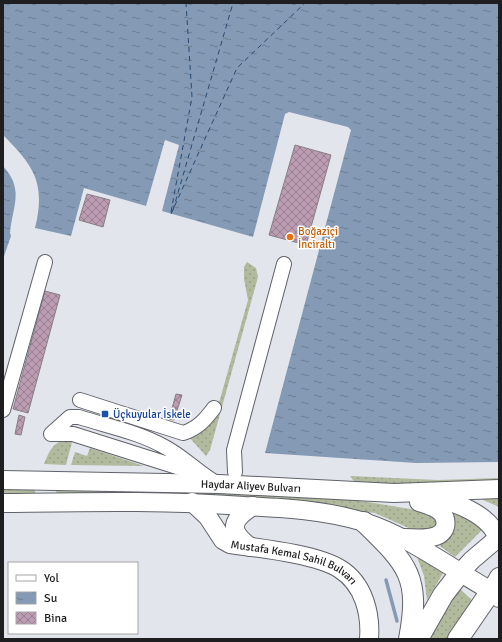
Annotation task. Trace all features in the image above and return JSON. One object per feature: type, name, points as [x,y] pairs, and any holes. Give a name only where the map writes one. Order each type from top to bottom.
[{"type":"highway","points":[[364,522],[393,551],[405,567],[411,582],[414,597],[414,613],[409,639]]},
{"type":"highway","points":[[418,639],[443,595],[460,573]]},
{"type":"highway","points":[[458,639],[497,592]]},
{"type":"highway","points":[[470,639],[497,592]]},
{"type":"main road","name":"Haydar Aliyev Bulvarı","points":[[3,480],[212,480],[394,493],[499,489]]},
{"type":"main road","points":[[394,493],[436,508],[441,512],[445,521],[445,529],[438,535],[428,538],[403,538]]},
{"type":"main road","points":[[394,493],[437,498],[458,504],[474,511],[490,527],[499,539],[472,560],[460,573]]},
{"type":"main road","name":"Haydar Aliyev Bulvarı","points":[[3,503],[192,502],[302,509],[333,514],[364,522],[403,538],[460,573],[497,592]]},
{"type":"main road","name":"Mustafa Kemal Sahil Bulvarı","points":[[192,502],[208,517],[223,540],[230,544],[294,554],[340,568],[349,576],[367,606],[370,616],[369,639]]},
{"type":"main road","points":[[250,547],[239,538],[236,533],[235,526],[237,519],[242,513],[253,506]]},
{"type":"lane","points":[[3,410],[45,262]]},
{"type":"lane","points":[[235,472],[234,450],[284,264]]},
{"type":"lane","points":[[80,400],[183,433],[191,431],[204,422],[214,408]]},
{"type":"lane","points":[[51,434],[70,417],[79,417],[151,440],[164,446],[212,480]]},
{"type":"green space","points":[[247,262],[256,268],[258,277],[210,450],[206,456],[188,436],[203,430],[215,417],[248,300],[244,279],[244,267]]},
{"type":"green space","points":[[65,440],[72,442],[66,465],[44,464],[49,452],[54,446]]},
{"type":"green space","points":[[90,448],[144,466],[71,465],[75,452],[87,456]]},
{"type":"green space","points":[[350,476],[438,480],[499,478],[499,482],[440,486],[356,484]]},
{"type":"green space","points":[[3,487],[32,487],[38,496],[3,496]]},
{"type":"green space","points":[[53,488],[272,492],[368,502],[434,513],[440,524],[431,538],[375,513],[301,503],[58,494]]},
{"type":"green space","points":[[499,498],[499,507],[481,499]]},
{"type":"green space","points":[[447,508],[487,525],[455,557],[440,546],[452,526]]},
{"type":"green space","points":[[417,557],[445,570],[427,600],[424,576]]},
{"type":"green space","points":[[459,588],[475,603],[449,639],[428,639]]},
{"type":"water","points":[[3,3],[499,3],[499,462],[416,463],[265,453],[351,130],[348,127],[289,112],[285,114],[253,237],[162,211],[179,145],[165,140],[146,206],[84,188],[71,236],[35,228],[39,199],[35,176],[23,156],[3,135]]},
{"type":"water","points":[[3,166],[14,183],[16,199],[11,224],[11,236],[3,259]]},
{"type":"building","points":[[295,145],[331,155],[306,245],[269,235]]},
{"type":"building","points":[[87,194],[110,200],[103,227],[79,220]]},
{"type":"building","points":[[45,291],[60,295],[28,413],[13,409]]},
{"type":"building","points":[[176,394],[182,395],[174,420],[169,419]]},
{"type":"building","points":[[19,415],[25,417],[21,435],[15,434]]},
{"type":"waterway","points":[[386,580],[397,621]]},
{"type":"ferry route","points":[[171,212],[192,97],[186,3]]},
{"type":"ferry route","points":[[173,210],[233,3]]},
{"type":"ferry route","points":[[171,214],[237,68],[305,3]]},
{"type":"place","name":"Boğaziçi İnciraltı","points":[[290,237]]},
{"type":"place","name":"Üçkuyular İskele","points":[[105,414]]}]
